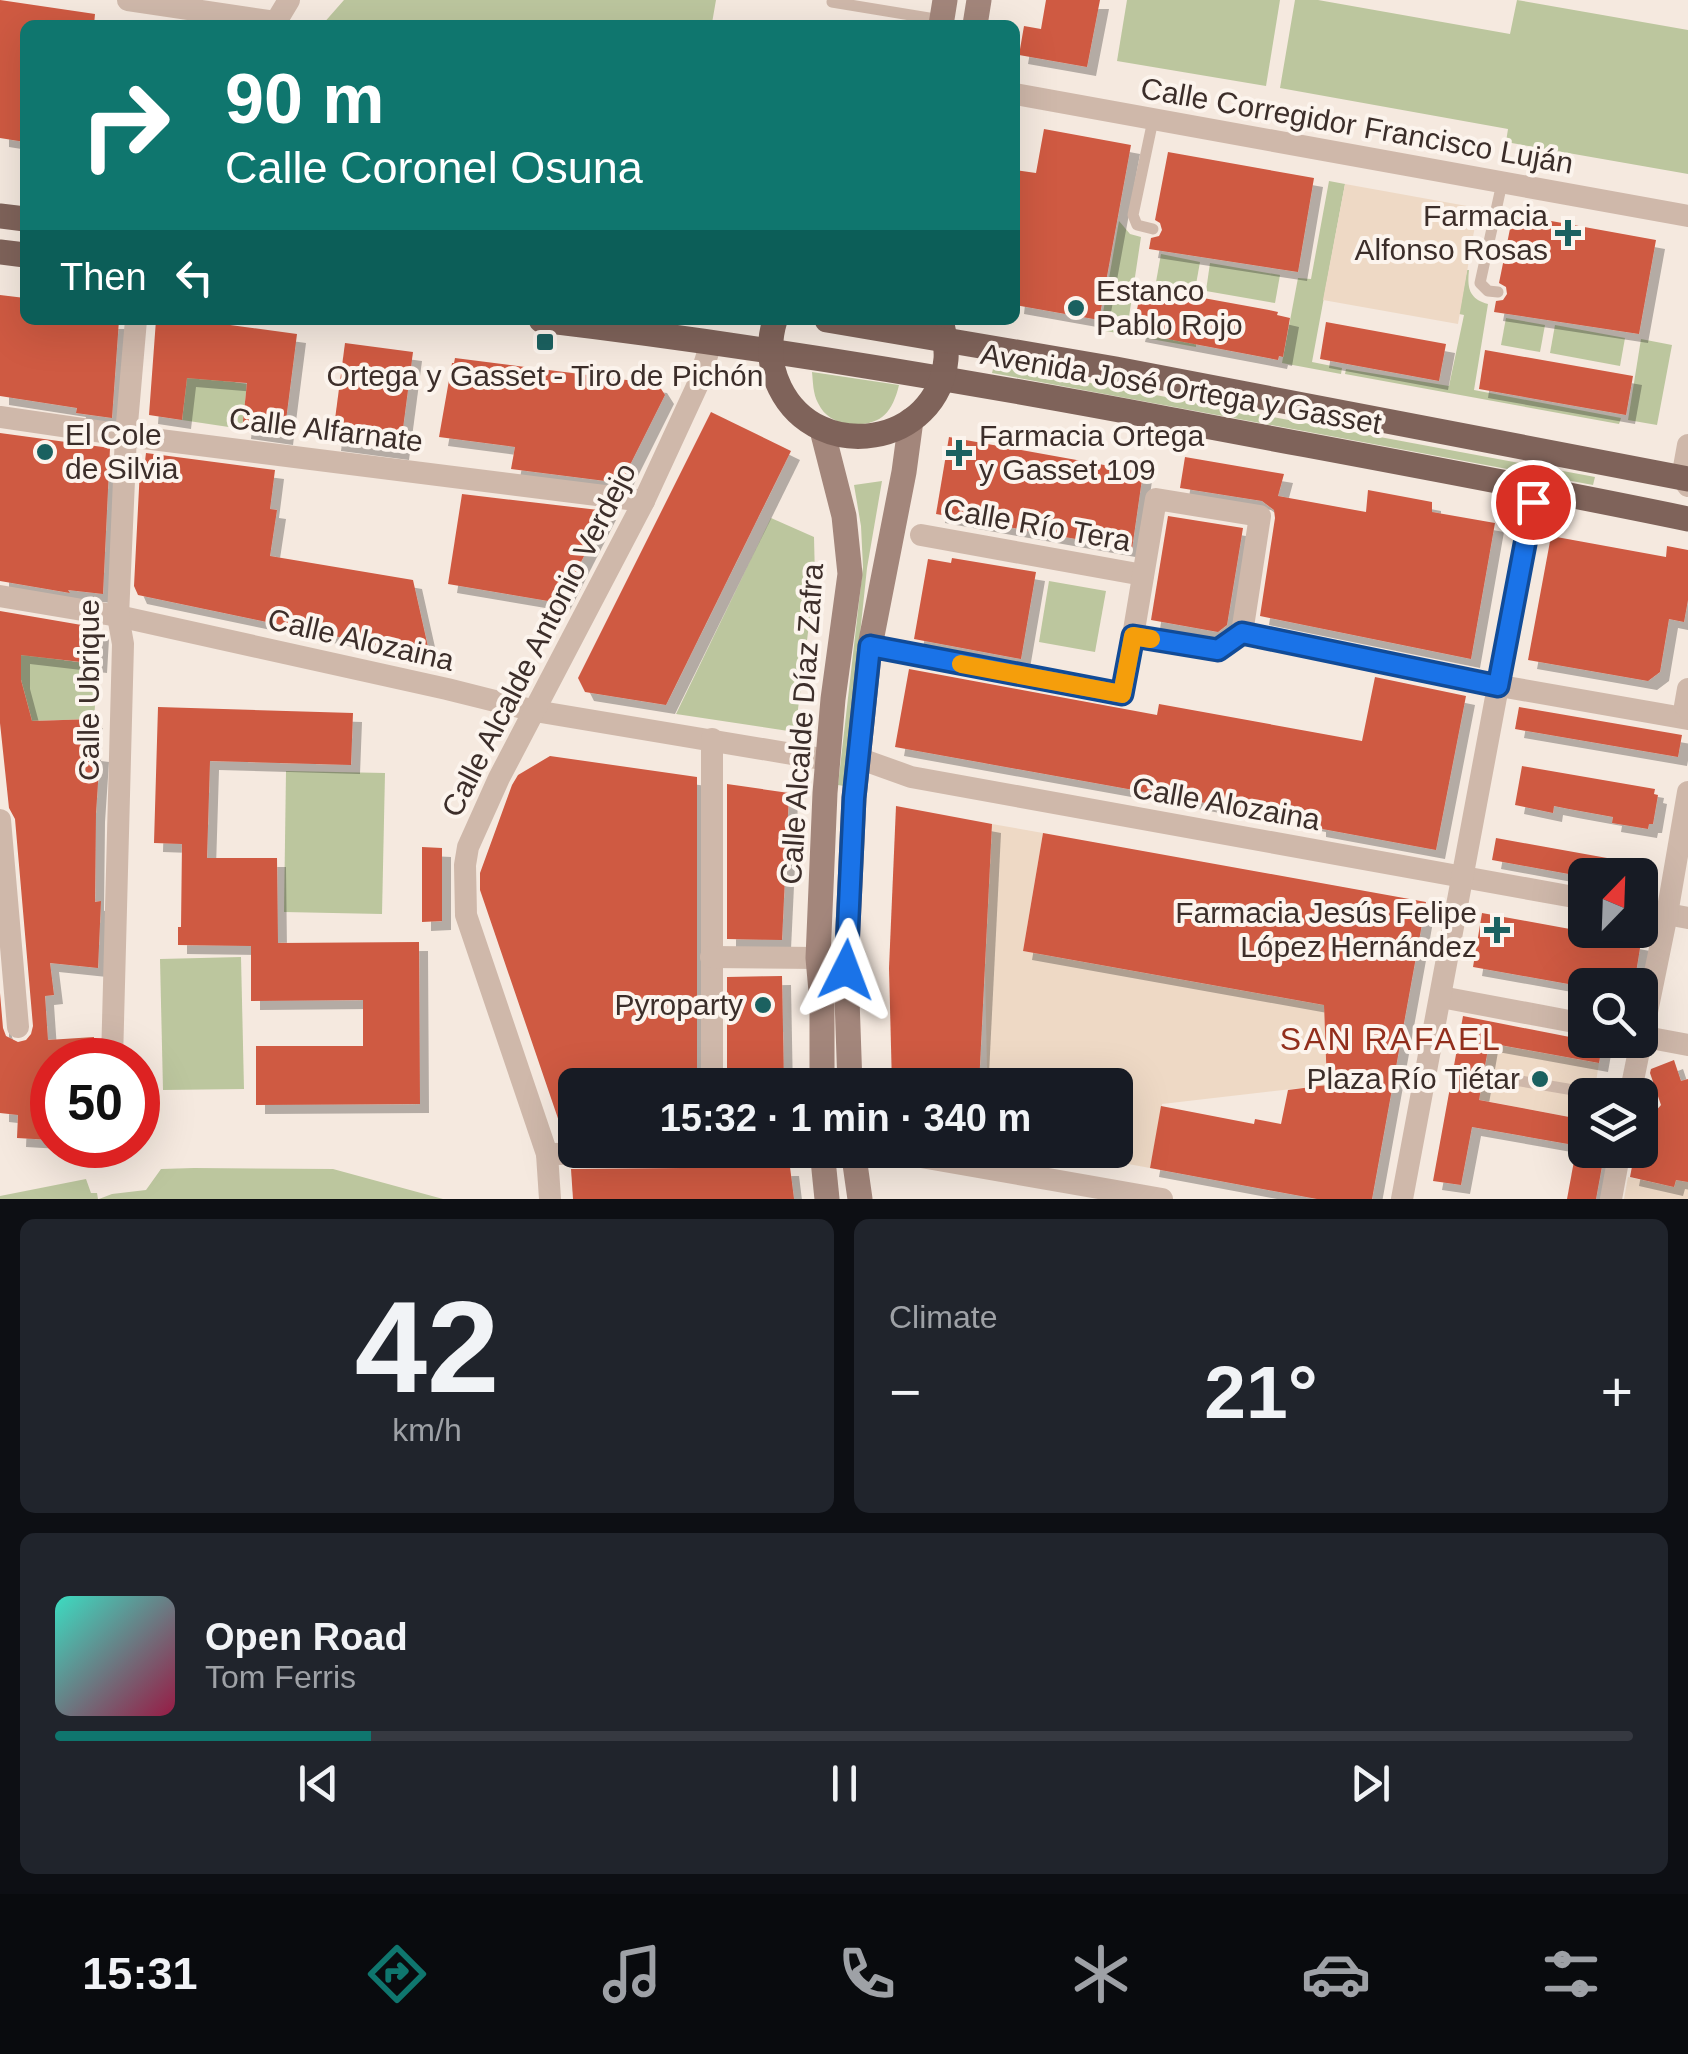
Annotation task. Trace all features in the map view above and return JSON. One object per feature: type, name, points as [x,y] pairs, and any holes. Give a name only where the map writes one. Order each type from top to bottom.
[{"type":"main road","name":"Avenida José Ortega y Gasset","points":[[577,325],[942,378],[1688,519]]},
{"type":"main road","points":[[774,325],[770,352],[774,376],[785,399],[822,430],[868,437],[891,432],[929,403],[942,378],[946,359],[943,330]]},
{"type":"main road","name":"Avenida José Ortega y Gasset","points":[[885,325],[943,330],[1116,369],[1686,481]]},
{"type":"main road","name":"Calle Alcalde Díaz Zafra","points":[[849,1068],[846,970],[858,758],[870,646],[911,420]]},
{"type":"main road","name":"Calle Alcalde Díaz Zafra","points":[[822,430],[844,516],[850,574],[828,760],[818,958],[822,1068]]},
{"type":"main road","points":[[824,1168],[828,1199]]},
{"type":"main road","points":[[856,1168],[860,1199]]},
{"type":"street","points":[[152,7],[245,20]]},
{"type":"street","name":"Calle Corregidor Francisco Luján","points":[[1020,95],[1688,216]]},
{"type":"street","name":"Calle Ubrique","points":[[113,1038],[123,644],[118,616],[136,325]]},
{"type":"street","name":"Calle Alcalde Antonio Verdejo","points":[[550,1199],[547,1154],[466,914],[464,865],[468,846],[499,778],[644,501],[698,384],[711,344]]},
{"type":"street","name":"Calle Alfarnate","points":[[0,417],[644,501]]},
{"type":"street","points":[[1686,481],[1688,445]]},
{"type":"street","points":[[1402,1199],[1535,488]]},
{"type":"street","name":"Calle Río Tera","points":[[870,646],[1122,694],[1156,499],[1260,516],[1242,633]]},
{"type":"street","name":"Calle Río Tera","points":[[920,535],[1144,575]]},
{"type":"street","name":"Calle Alozaina","points":[[0,596],[118,616],[535,711],[828,760]]},
{"type":"street","points":[[1133,636],[1218,650],[1242,633],[1498,686],[1688,719]]},
{"type":"street","points":[[1688,689],[1688,708]]},
{"type":"street","points":[[712,739],[712,1068]]},
{"type":"street","name":"Calle Alozaina","points":[[858,758],[911,777],[1568,896]]},
{"type":"street","points":[[1658,981],[1678,916],[1688,792]]},
{"type":"street","points":[[0,820],[18,1027]]},
{"type":"street","points":[[711,957],[818,958]]},
{"type":"street","points":[[1441,998],[1568,1021]]},
{"type":"street","points":[[1658,1039],[1688,1045]]},
{"type":"street","points":[[547,1154],[558,1154]]},
{"type":"street","points":[[975,1168],[1109,1194],[1162,1199]]},
{"type":"street","points":[[1611,1199],[1617,1168]]},
{"type":"lane","points":[[832,2],[943,15]]},
{"type":"lane","points":[[1153,120],[1133,216],[1138,226],[1153,229]]},
{"type":"lane","points":[[1498,292],[1488,291],[1480,283],[1502,183]]},
{"type":"lane","points":[[1503,1078],[1568,1089]]},
{"type":"green space","points":[[344,0],[716,0],[713,20],[326,20]]},
{"type":"green space","points":[[1127,0],[1280,0],[1266,86],[1117,61]]},
{"type":"green space","points":[[1295,0],[1318,0],[1510,34],[1517,0],[1688,30],[1688,174],[1506,142],[1508,129],[1280,88]]},
{"type":"green space","points":[[1329,181],[1345,184],[1312,362],[1342,368],[1341,374],[1282,363],[1298,278],[1311,279]]},
{"type":"green space","points":[[1119,221],[1130,234],[1141,237],[1127,330],[1196,347],[1100,330]]},
{"type":"green space","points":[[1161,254],[1200,262],[1195,290],[1156,282]]},
{"type":"green space","points":[[1210,263],[1280,275],[1275,303],[1206,291]]},
{"type":"green space","points":[[1467,270],[1471,292],[1488,304],[1474,390],[1621,418],[1619,424],[1345,374],[1346,369],[1449,386],[1464,315],[1459,314]]},
{"type":"green space","points":[[1506,318],[1545,325],[1540,352],[1501,345]]},
{"type":"green space","points":[[1555,325],[1625,338],[1620,366],[1550,353]]},
{"type":"green space","points":[[1641,339],[1672,345],[1657,425],[1628,420]]},
{"type":"green space","points":[[994,365],[1595,477],[1593,485],[992,373]]},
{"type":"green space","points":[[812,372],[899,385],[893,404],[883,416],[869,423],[845,423],[831,418],[821,408]]},
{"type":"green space","points":[[187,375],[247,384],[242,429],[182,420]]},
{"type":"green space","points":[[882,481],[867,568],[844,786],[838,785],[863,567],[854,485]]},
{"type":"green space","points":[[771,518],[814,537],[815,579],[795,732],[676,714]]},
{"type":"green space","points":[[1049,581],[1106,591],[1095,652],[1039,642]]},
{"type":"green space","points":[[21,654],[98,665],[94,719],[32,721],[21,680]]},
{"type":"green space","points":[[286,771],[385,773],[382,914],[284,912]]},
{"type":"green space","points":[[241,957],[244,1089],[163,1090],[160,959]]},
{"type":"green space","points":[[161,1169],[333,1169],[443,1199],[99,1199],[146,1190]]},
{"type":"green space","points":[[86,1179],[98,1199],[0,1199],[0,1196]]},
{"type":"shaded area","points":[[1345,184],[1478,208],[1458,324],[1323,300]]},
{"type":"shaded area","points":[[992,824],[1043,833],[1023,951],[1324,1005],[1327,1085],[1162,1104],[1150,1168],[1133,1165],[1133,1068],[987,1068],[985,969]]},
{"type":"shaded area","name":"Plaza Río Tiétar","points":[[1487,1043],[1599,1063],[1597,1078],[1568,1078],[1568,1117],[1476,1099],[1484,1075]]},
{"type":"shaded area","points":[[1688,1173],[1688,1199],[1624,1199],[1628,1177],[1660,1184]]},
{"type":"building","points":[[0,0],[95,14],[94,20],[20,20],[20,141],[0,138]]},
{"type":"building","points":[[1046,0],[1100,0],[1087,67],[1020,55],[1024,26],[1041,29]]},
{"type":"building","points":[[1044,129],[1131,145],[1099,320],[1020,306],[1020,171],[1036,173]]},
{"type":"building","points":[[1168,152],[1314,178],[1298,272],[1149,249],[1151,238],[1159,236],[1162,230],[1155,220]]},
{"type":"building","points":[[1513,214],[1656,240],[1639,334],[1494,312],[1496,301],[1507,294],[1506,287],[1499,283]]},
{"type":"building","points":[[1141,290],[1269,310],[1290,318],[1283,357],[1278,360],[1136,333],[1137,329],[1133,329]]},
{"type":"building","points":[[0,295],[20,297],[20,325],[119,325],[112,418],[76,413],[77,408],[0,396]]},
{"type":"building","points":[[1326,322],[1446,344],[1439,381],[1320,359]]},
{"type":"building","points":[[156,325],[230,325],[297,334],[284,436],[242,430],[247,383],[187,378],[182,420],[149,415]]},
{"type":"building","points":[[345,343],[413,352],[400,451],[332,442]]},
{"type":"building","points":[[1485,350],[1633,376],[1626,415],[1479,389]]},
{"type":"building","points":[[455,358],[658,384],[665,395],[621,483],[511,469],[515,447],[439,437]]},
{"type":"building","points":[[711,412],[791,451],[666,705],[585,692],[578,678]]},
{"type":"building","points":[[0,433],[110,448],[103,594],[68,590],[70,593],[0,581]]},
{"type":"building","points":[[949,437],[1143,472],[1132,549],[936,514]]},
{"type":"building","points":[[146,453],[275,470],[270,509],[277,510],[270,556],[413,580],[430,656],[138,595],[134,586],[140,469],[144,469]]},
{"type":"building","points":[[1185,457],[1284,474],[1278,496],[1366,512],[1368,490],[1432,502],[1432,512],[1495,523],[1471,659],[1260,616],[1274,510],[1262,501],[1180,488]]},
{"type":"building","points":[[462,494],[607,511],[560,603],[448,584]]},
{"type":"building","points":[[1168,516],[1243,528],[1227,625],[1218,632],[1151,620]]},
{"type":"building","points":[[1551,536],[1666,557],[1667,546],[1688,550],[1684,622],[1669,619],[1660,672],[1648,681],[1528,660]]},
{"type":"building","points":[[952,558],[1036,572],[1021,659],[914,639],[928,559],[951,563]]},
{"type":"building","points":[[0,611],[99,628],[98,664],[21,655],[21,680],[32,721],[94,719],[92,752],[100,753],[95,902],[101,901],[98,968],[50,963],[54,995],[45,996],[48,1038],[30,1038],[30,1139],[17,1138],[18,1115],[0,1113],[0,993],[6,1036],[18,1042],[26,1040],[33,1026],[15,819],[9,808],[0,723]]},
{"type":"building","points":[[909,669],[1157,715],[1159,704],[1362,741],[1375,677],[1466,696],[1436,850],[1317,828],[1317,823],[895,747]]},
{"type":"building","points":[[158,707],[353,713],[351,765],[210,761],[207,858],[277,858],[278,943],[419,942],[420,1104],[256,1105],[256,1046],[363,1046],[363,1000],[251,1001],[251,946],[178,945],[182,844],[154,843]]},
{"type":"building","points":[[1519,707],[1682,735],[1678,757],[1515,729]]},
{"type":"building","points":[[550,756],[697,777],[697,1068],[558,1068],[558,1118],[480,890],[480,873],[518,775]]},
{"type":"building","points":[[1522,766],[1655,789],[1654,794],[1658,795],[1653,824],[1648,829],[1612,823],[1613,817],[1554,806],[1553,813],[1515,805]]},
{"type":"building","points":[[727,784],[789,793],[782,940],[727,939]]},
{"type":"building","points":[[896,806],[992,824],[980,1068],[892,1068],[889,968]]},
{"type":"building","points":[[1043,833],[1426,902],[1372,1199],[1317,1199],[1150,1168],[1161,1106],[1254,1124],[1255,1119],[1281,1124],[1288,1090],[1327,1085],[1324,1005],[1023,951]]},
{"type":"building","points":[[1496,838],[1607,858],[1568,858],[1568,874],[1492,860]]},
{"type":"building","points":[[422,847],[442,848],[442,921],[422,922]]},
{"type":"building","points":[[1482,913],[1568,929],[1568,948],[1640,948],[1637,968],[1568,968],[1568,984],[1473,967]]},
{"type":"building","points":[[782,976],[784,1068],[727,1068],[727,977]]},
{"type":"building","points":[[1463,1016],[1568,1037],[1568,1057],[1489,1043],[1479,1100],[1568,1117],[1568,1144],[1472,1127],[1461,1185],[1433,1181]]},
{"type":"building","points":[[1572,1058],[1600,1058],[1599,1063]]},
{"type":"building","points":[[1674,1060],[1681,1081],[1688,1079],[1688,1182],[1676,1180],[1674,1187],[1630,1177],[1632,1168],[1658,1168],[1661,1105],[1658,1078],[1652,1078],[1651,1069]]},
{"type":"building","points":[[790,1168],[794,1199],[573,1199],[571,1169]]},
{"type":"building","points":[[1573,1168],[1602,1168],[1596,1199],[1567,1199]]},
{"type":"slow traffic","points":[[961,664],[1122,694],[1133,636],[1151,639]]},
{"type":"place","name":"Farmacia Alfonso Rosas","points":[[1568,233]]},
{"type":"place","name":"Estanco Pablo Rojo","points":[[1076,308]]},
{"type":"place","name":"Ortega y Gasset - Tiro de Pichón","points":[[545,342]]},
{"type":"place","name":"El Cole de Silvia","points":[[45,452]]},
{"type":"place","name":"Farmacia Ortega y Gasset 109","points":[[959,453]]},
{"type":"place","name":"Farmacia Jesús Felipe López Hernández","points":[[1497,930]]},
{"type":"place","name":"Pyroparty","points":[[763,1005]]},
{"type":"place","name":"Plaza Río Tiétar","points":[[1540,1079]]},
{"type":"district","name":"SAN RAFAEL","points":[[1391,1039]]},
{"type":"route","points":[[846,970],[854,798],[870,646],[1122,694],[1133,636],[1218,650],[1242,633],[1498,686],[1533,502]]}]
